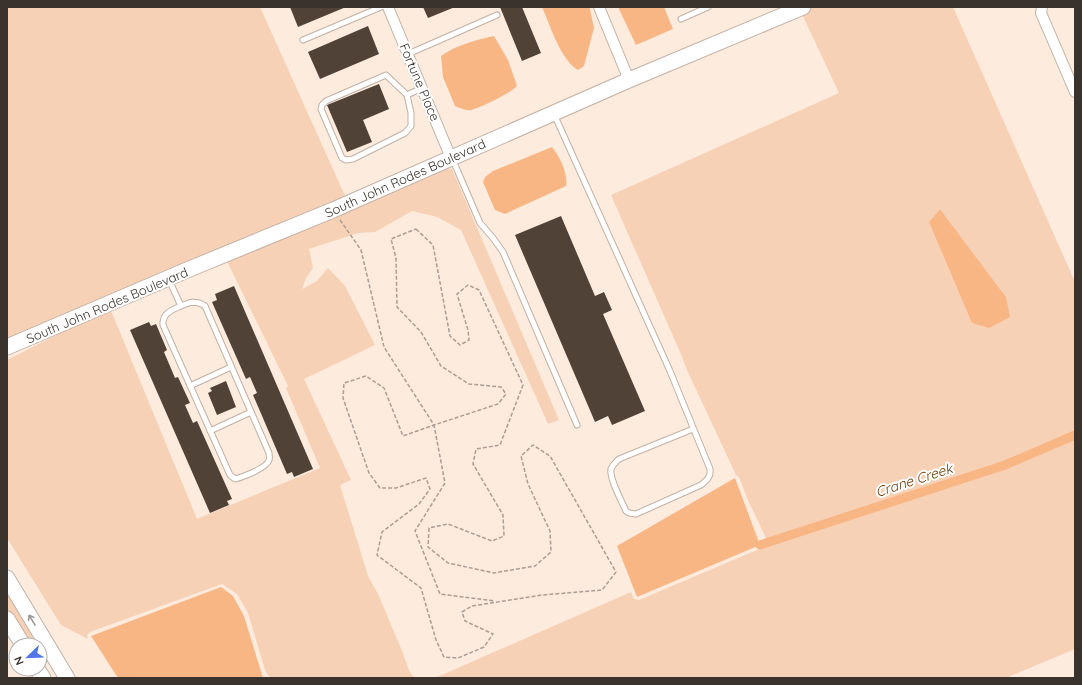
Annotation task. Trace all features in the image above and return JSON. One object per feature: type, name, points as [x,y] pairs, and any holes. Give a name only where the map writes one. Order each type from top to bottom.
[{"type":"main road","name":"South John Rodes Boulevard","points":[[7,348],[333,210],[785,10],[803,7]]},
{"type":"main road","points":[[7,578],[67,678]]},
{"type":"main road","points":[[7,619],[18,637]]},
{"type":"street","name":"Fortune Place","points":[[388,7],[452,158]]},
{"type":"street","points":[[599,7],[629,80]]},
{"type":"street","points":[[1042,7],[1041,13],[1075,92]]},
{"type":"lane","points":[[303,40],[381,7]]},
{"type":"lane","points":[[681,19],[708,7]]},
{"type":"lane","points":[[408,54],[497,15]]},
{"type":"lane","points":[[386,75],[407,95],[411,113],[411,126],[405,133],[353,159],[346,160],[342,158],[321,109],[322,105],[326,101],[386,75]]},
{"type":"lane","points":[[407,95],[422,88]]},
{"type":"lane","points":[[554,113],[670,371],[710,469],[710,474],[707,480],[700,485],[636,514],[626,511],[612,478],[611,469],[614,463],[619,459],[693,429]]},
{"type":"lane","points":[[452,158],[480,223],[494,238],[503,252],[577,425]]},
{"type":"lane","points":[[169,279],[181,306]]},
{"type":"lane","points":[[190,302],[196,302],[204,306],[231,367],[270,453],[269,461],[265,466],[242,478],[235,479],[230,475],[163,325],[165,314],[190,302]]},
{"type":"lane","points":[[190,386],[231,367]]},
{"type":"lane","points":[[210,431],[251,412]]},
{"type":"path","points":[[333,210],[360,250],[384,347],[434,425],[445,483],[414,531],[440,594],[497,602]]},
{"type":"path","points":[[416,229],[433,245],[450,336],[460,345],[469,340],[468,330],[457,294],[468,285],[479,290],[523,386],[500,445],[476,449],[473,464],[503,515],[504,536],[492,541],[448,524],[429,528],[428,547],[448,563],[494,573],[535,566],[551,552],[550,531],[528,484],[521,456],[533,445],[550,456],[616,572],[602,590],[542,595],[472,606],[462,612],[465,621],[493,634],[484,647],[458,658],[444,657],[436,640],[421,588],[377,555],[382,532],[420,504],[430,489],[426,478],[396,488],[380,488],[369,473],[342,398],[344,383],[366,376],[384,388],[403,436],[434,425],[498,404],[506,394],[501,387],[469,384],[441,366],[421,332],[397,307],[396,258],[391,239],[416,229]]},
{"type":"shaded area","points":[[7,7],[260,7],[346,198],[7,343]]},
{"type":"shaded area","points":[[542,7],[589,7],[594,28],[584,66],[578,70],[561,51]]},
{"type":"shaded area","points":[[618,7],[664,7],[673,29],[636,45]]},
{"type":"shaded area","points":[[814,7],[953,7],[1075,282],[1075,649],[1006,678],[435,678],[631,592],[634,599],[639,600],[764,547],[763,542],[767,540],[747,498],[739,477],[736,475],[687,370],[611,195],[839,93],[801,12]],"holes":[[[940,209],[1006,297],[929,222]]]},
{"type":"shaded area","points":[[494,36],[508,60],[517,86],[502,96],[475,109],[467,110],[455,106],[443,77],[441,56],[473,41]]},
{"type":"shaded area","points":[[552,147],[563,165],[566,176],[566,186],[505,214],[495,210],[483,182],[485,177],[493,171]]},
{"type":"shaded area","points":[[442,167],[452,169],[559,420],[548,424],[461,230],[437,217],[412,211],[375,232],[358,233],[309,249],[313,268],[306,278],[302,289],[317,281],[328,268],[345,286],[375,345],[304,379],[351,480],[340,485],[368,576],[379,596],[409,670],[414,678],[270,678],[265,670],[248,613],[237,594],[222,584],[90,632],[87,635],[88,639],[61,625],[7,538],[7,360],[110,308],[197,519],[320,468],[286,388],[288,386],[226,259]]},
{"type":"shaded area","points":[[940,209],[1006,297],[1010,317],[989,328],[972,323],[929,222]]},
{"type":"shaded area","points":[[735,478],[760,545],[637,597],[617,546]]},
{"type":"shaded area","points":[[221,587],[233,596],[244,616],[263,678],[118,678],[91,636]]},
{"type":"shaded area","points":[[7,588],[37,637],[24,637],[7,609]]},
{"type":"building","points":[[290,7],[346,7],[298,27]]},
{"type":"building","points":[[423,7],[455,7],[428,18]]},
{"type":"building","points":[[500,7],[522,7],[541,53],[522,61]]},
{"type":"building","points":[[368,26],[379,54],[320,79],[308,52]]},
{"type":"building","points":[[379,84],[389,109],[363,120],[372,142],[347,152],[327,105]]},
{"type":"building","points":[[561,216],[595,296],[604,292],[612,310],[603,314],[645,411],[612,425],[608,416],[595,422],[515,235]]},
{"type":"building","points":[[234,286],[313,469],[294,477],[292,472],[287,474],[253,395],[257,393],[250,377],[246,379],[212,302],[217,300],[215,294]]},
{"type":"building","points":[[149,322],[151,326],[156,324],[167,350],[164,352],[175,378],[178,377],[190,403],[185,405],[193,423],[197,421],[232,499],[227,501],[229,505],[210,513],[130,330]]},
{"type":"building","points":[[226,381],[236,407],[217,415],[208,393],[212,391],[210,388]]},
{"type":"waterway","name":"Crane Creek","points":[[760,545],[1005,465],[1075,435]]}]
